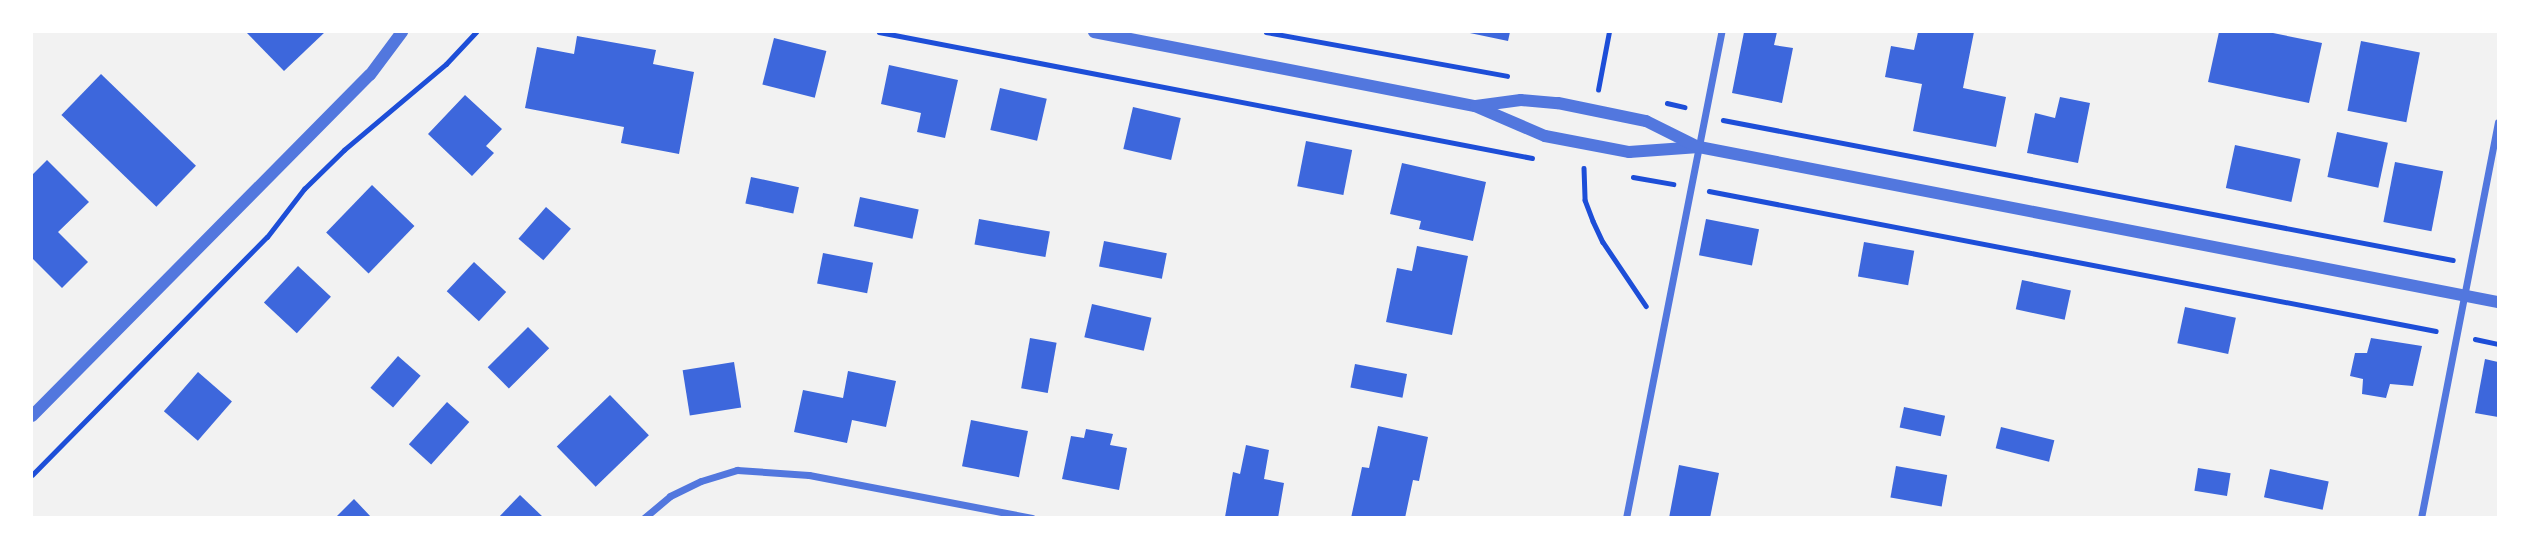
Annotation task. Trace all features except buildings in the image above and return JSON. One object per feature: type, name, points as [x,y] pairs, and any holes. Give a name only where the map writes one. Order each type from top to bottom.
[{"type":"street","points":[[32,416],[361,84],[402,32]]},
{"type":"street","points":[[1094,32],[1475,106],[1545,136],[1629,152],[1699,147],[2498,302]]},
{"type":"street","points":[[1626,517],[1721,32]]},
{"type":"street","points":[[1475,106],[1521,100],[1570,105],[1646,121],[1699,147]]},
{"type":"street","points":[[2421,517],[2498,122]]},
{"type":"street","points":[[644,517],[670,496],[701,481],[737,470],[808,475],[1032,517]]},
{"type":"path","points":[[32,475],[267,237],[314,179],[344,150],[446,64],[476,32]]},
{"type":"path","points":[[1266,32],[1398,57]]},
{"type":"path","points":[[1726,121],[2472,264]]},
{"type":"path","points":[[1584,168],[1585,200],[1603,242],[1663,330]]}]
